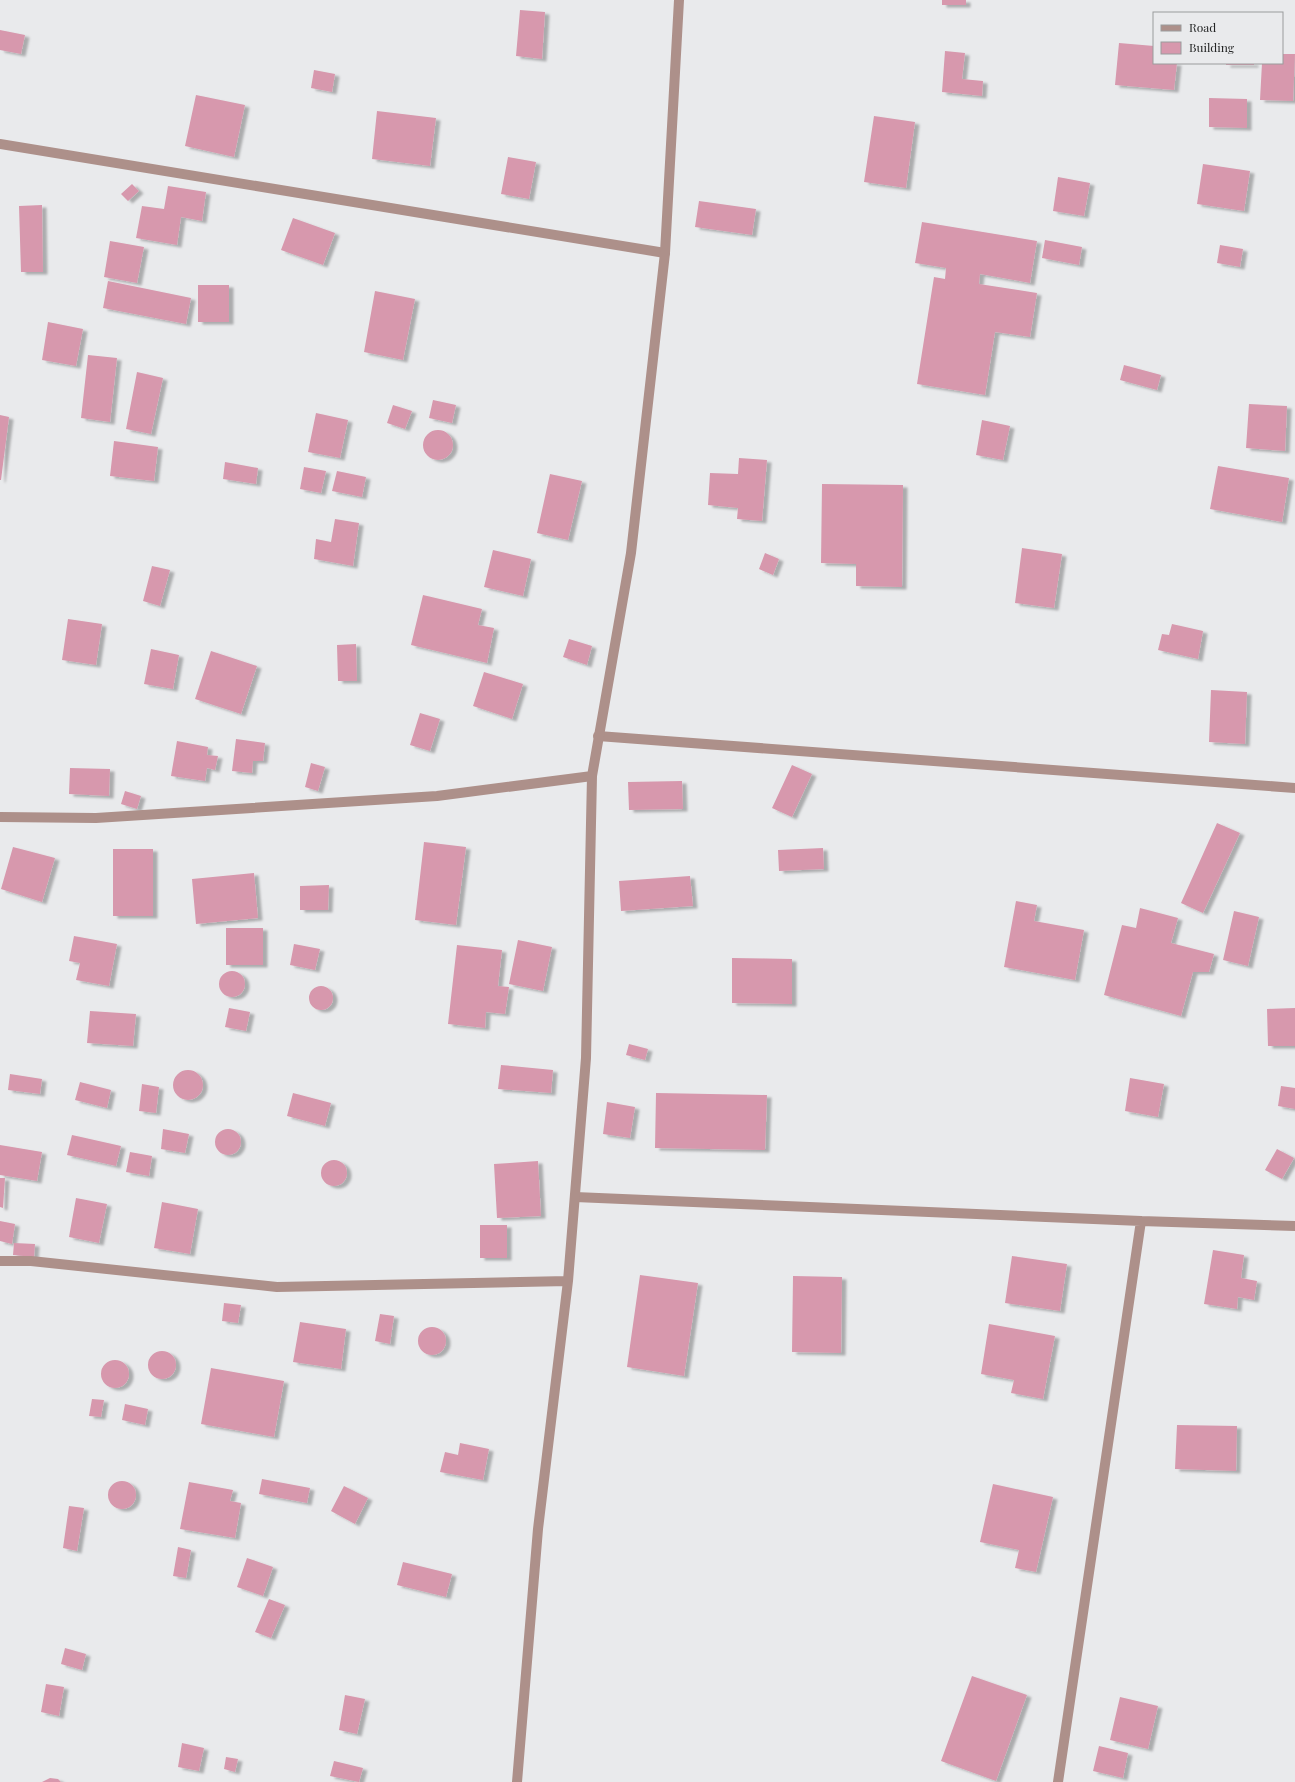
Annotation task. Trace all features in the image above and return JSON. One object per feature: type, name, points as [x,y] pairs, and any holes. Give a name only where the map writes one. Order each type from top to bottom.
[{"type":"street","points":[[517,1782],[538,1529],[568,1281],[586,1058],[592,776],[631,553],[665,253],[679,0]]},
{"type":"street","points":[[0,144],[665,253]]},
{"type":"street","points":[[598,736],[1295,788]]},
{"type":"street","points":[[0,817],[96,818],[437,796],[592,776]]},
{"type":"street","points":[[575,1196],[1142,1221],[1295,1226]]},
{"type":"street","points":[[1058,1782],[1142,1221]]},
{"type":"street","points":[[0,1262],[31,1261],[277,1287],[568,1281]]},
{"type":"building","points":[[942,0],[966,0],[966,5],[942,5]]},
{"type":"building","points":[[520,10],[545,12],[542,59],[516,56]]},
{"type":"building","points":[[0,30],[25,35],[21,54],[0,50]]},
{"type":"building","points":[[1119,43],[1153,46],[1153,64],[1177,64],[1174,90],[1115,85]]},
{"type":"building","points":[[945,51],[965,53],[962,79],[983,81],[982,96],[942,92]]},
{"type":"building","points":[[1283,54],[1295,54],[1293,101],[1260,100],[1262,64],[1283,64]]},
{"type":"building","points":[[1226,64],[1254,64],[1254,65]]},
{"type":"building","points":[[314,70],[335,74],[332,92],[311,88]]},
{"type":"building","points":[[196,95],[245,105],[234,157],[185,146]]},
{"type":"building","points":[[1209,98],[1247,99],[1247,128],[1209,127]]},
{"type":"building","points":[[377,111],[436,118],[430,166],[372,159]]},
{"type":"building","points":[[874,116],[915,122],[906,188],[864,182]]},
{"type":"building","points":[[508,157],[536,162],[529,199],[501,194]]},
{"type":"building","points":[[1203,164],[1250,171],[1244,211],[1197,204]]},
{"type":"building","points":[[1058,177],[1090,183],[1084,216],[1053,211]]},
{"type":"building","points":[[132,184],[139,191],[128,201],[121,194]]},
{"type":"building","points":[[168,186],[206,192],[202,221],[181,217],[177,245],[136,238],[142,206],[164,209]]},
{"type":"building","points":[[699,201],[756,209],[752,235],[695,227]]},
{"type":"building","points":[[42,205],[43,272],[21,272],[19,206]]},
{"type":"building","points":[[293,218],[335,233],[323,265],[281,250]]},
{"type":"building","points":[[922,222],[1037,241],[1030,283],[980,274],[979,284],[1037,293],[1030,337],[995,332],[985,395],[917,384],[934,277],[945,279],[946,268],[915,263]]},
{"type":"building","points":[[1045,240],[1082,247],[1079,265],[1042,258]]},
{"type":"building","points":[[110,241],[144,247],[137,283],[104,277]]},
{"type":"building","points":[[1220,245],[1243,249],[1240,267],[1217,263]]},
{"type":"building","points":[[108,281],[191,298],[186,324],[103,308]]},
{"type":"building","points":[[198,285],[229,285],[229,322],[198,322]]},
{"type":"building","points":[[375,291],[415,299],[403,360],[364,352]]},
{"type":"building","points":[[48,322],[83,329],[76,366],[42,360]]},
{"type":"building","points":[[88,355],[117,358],[110,422],[81,418]]},
{"type":"building","points":[[1124,365],[1161,375],[1157,390],[1120,380]]},
{"type":"building","points":[[137,372],[163,378],[151,434],[126,429]]},
{"type":"building","points":[[433,400],[456,405],[452,423],[429,418]]},
{"type":"building","points":[[1249,404],[1287,406],[1285,451],[1246,448]]},
{"type":"building","points":[[393,405],[412,411],[405,429],[387,423]]},
{"type":"building","points":[[316,413],[348,420],[340,458],[308,452]]},
{"type":"building","points":[[0,415],[9,417],[1,480],[0,480]]},
{"type":"building","points":[[982,420],[1010,426],[1003,460],[976,455]]},
{"type":"building","points":[[438,430],[449,434],[453,445],[449,456],[438,460],[427,456],[423,445],[427,434]]},
{"type":"building","points":[[114,441],[158,447],[154,481],[110,476]]},
{"type":"building","points":[[739,458],[767,460],[762,521],[737,519],[738,508],[708,505],[710,473],[738,474]]},
{"type":"building","points":[[225,462],[258,468],[256,484],[223,479]]},
{"type":"building","points":[[1218,466],[1289,478],[1282,522],[1210,509]]},
{"type":"building","points":[[304,467],[326,471],[321,493],[300,489]]},
{"type":"building","points":[[337,471],[366,477],[362,497],[332,491]]},
{"type":"building","points":[[550,474],[582,481],[568,540],[537,533]]},
{"type":"building","points":[[822,484],[903,485],[902,587],[856,586],[856,564],[821,563]]},
{"type":"building","points":[[335,519],[359,523],[353,566],[314,559],[316,539],[331,542]]},
{"type":"building","points":[[1022,548],[1062,554],[1054,608],[1015,603]]},
{"type":"building","points":[[493,550],[531,559],[523,596],[484,587]]},
{"type":"building","points":[[765,553],[779,559],[773,575],[759,569]]},
{"type":"building","points":[[152,566],[170,570],[160,606],[143,601]]},
{"type":"building","points":[[423,595],[482,609],[478,625],[494,628],[487,663],[411,645]]},
{"type":"building","points":[[68,619],[102,624],[96,665],[62,660]]},
{"type":"building","points":[[1172,624],[1203,631],[1198,659],[1158,650],[1162,634],[1169,635]]},
{"type":"building","points":[[569,639],[592,646],[587,665],[563,657]]},
{"type":"building","points":[[356,644],[357,681],[338,681],[337,645]]},
{"type":"building","points":[[151,649],[179,655],[173,689],[144,684]]},
{"type":"building","points":[[211,651],[257,666],[241,714],[195,699]]},
{"type":"building","points":[[484,672],[523,684],[512,719],[473,706]]},
{"type":"building","points":[[1211,690],[1247,692],[1245,744],[1209,742]]},
{"type":"building","points":[[420,713],[440,719],[430,751],[410,745]]},
{"type":"building","points":[[236,739],[265,743],[263,761],[253,761],[252,773],[232,771]]},
{"type":"building","points":[[177,741],[208,747],[207,755],[218,756],[215,770],[207,768],[205,781],[171,776]]},
{"type":"building","points":[[311,763],[325,767],[318,791],[305,787]]},
{"type":"building","points":[[792,765],[812,774],[792,817],[772,808]]},
{"type":"building","points":[[70,768],[110,769],[109,796],[69,794]]},
{"type":"building","points":[[682,781],[683,809],[629,810],[628,782]]},
{"type":"building","points":[[125,791],[141,796],[137,809],[121,804]]},
{"type":"building","points":[[1217,823],[1240,833],[1203,913],[1181,903]]},
{"type":"building","points":[[424,842],[466,847],[456,925],[415,920]]},
{"type":"building","points":[[13,847],[55,858],[42,902],[1,889]]},
{"type":"building","points":[[823,848],[824,869],[779,871],[778,850]]},
{"type":"building","points":[[113,849],[153,849],[153,916],[113,916]]},
{"type":"building","points":[[254,873],[258,918],[196,924],[192,879]]},
{"type":"building","points":[[690,876],[693,906],[621,911],[619,881]]},
{"type":"building","points":[[329,885],[328,910],[300,910],[300,886]]},
{"type":"building","points":[[1016,901],[1037,905],[1034,921],[1084,930],[1075,980],[1004,967]]},
{"type":"building","points":[[1140,908],[1178,918],[1171,943],[1214,954],[1209,972],[1193,972],[1181,1016],[1104,995],[1122,925],[1136,928]]},
{"type":"building","points":[[1234,911],[1259,917],[1248,966],[1223,960]]},
{"type":"building","points":[[226,928],[263,928],[263,965],[226,965]]},
{"type":"building","points":[[74,936],[117,944],[109,986],[76,980],[80,963],[69,961]]},
{"type":"building","points":[[518,940],[552,947],[543,991],[509,984]]},
{"type":"building","points":[[294,944],[320,949],[315,970],[290,965]]},
{"type":"building","points":[[457,945],[502,950],[498,986],[509,987],[505,1014],[486,1012],[485,1028],[448,1024]]},
{"type":"building","points":[[732,958],[792,959],[792,1004],[732,1003]]},
{"type":"building","points":[[232,971],[241,975],[245,984],[241,993],[232,997],[223,993],[219,984],[223,975]]},
{"type":"building","points":[[321,986],[326,987],[332,993],[332,1003],[326,1009],[321,1010],[316,1009],[310,1003],[309,998],[310,993],[316,987]]},
{"type":"building","points":[[229,1008],[250,1012],[246,1031],[225,1027]]},
{"type":"building","points":[[1295,1008],[1295,1046],[1268,1046],[1267,1009]]},
{"type":"building","points":[[90,1011],[136,1014],[133,1046],[87,1043]]},
{"type":"building","points":[[629,1044],[648,1049],[645,1060],[626,1055]]},
{"type":"building","points":[[501,1065],[553,1070],[551,1093],[498,1089]]},
{"type":"building","points":[[188,1070],[199,1074],[203,1085],[199,1096],[188,1100],[177,1096],[173,1085],[177,1074]]},
{"type":"building","points":[[10,1074],[42,1079],[40,1094],[8,1090]]},
{"type":"building","points":[[1130,1078],[1164,1084],[1158,1117],[1125,1111]]},
{"type":"building","points":[[80,1082],[111,1090],[107,1108],[75,1100]]},
{"type":"building","points":[[142,1084],[159,1087],[156,1113],[139,1111]]},
{"type":"building","points":[[1281,1086],[1295,1088],[1295,1109],[1278,1106]]},
{"type":"building","points":[[293,1093],[331,1103],[325,1126],[287,1116]]},
{"type":"building","points":[[656,1093],[767,1095],[765,1150],[655,1148]]},
{"type":"building","points":[[607,1102],[635,1107],[630,1138],[603,1134]]},
{"type":"building","points":[[163,1129],[189,1134],[185,1153],[161,1149]]},
{"type":"building","points":[[228,1129],[237,1133],[241,1142],[237,1151],[228,1155],[219,1151],[215,1142],[219,1133]]},
{"type":"building","points":[[72,1135],[121,1146],[116,1166],[67,1155]]},
{"type":"building","points":[[0,1145],[42,1152],[37,1181],[0,1175]]},
{"type":"building","points":[[1277,1149],[1294,1158],[1282,1179],[1265,1170]]},
{"type":"building","points":[[130,1152],[152,1156],[149,1176],[126,1172]]},
{"type":"building","points":[[334,1160],[343,1164],[347,1173],[343,1182],[334,1186],[325,1182],[321,1173],[325,1164]]},
{"type":"building","points":[[538,1161],[541,1216],[497,1218],[494,1164]]},
{"type":"building","points":[[0,1178],[5,1178],[3,1208],[0,1207]]},
{"type":"building","points":[[76,1198],[107,1204],[99,1243],[69,1237]]},
{"type":"building","points":[[162,1202],[198,1209],[190,1254],[154,1248]]},
{"type":"building","points":[[0,1221],[15,1224],[12,1244],[0,1241]]},
{"type":"building","points":[[480,1225],[507,1225],[507,1258],[480,1258]]},
{"type":"building","points":[[14,1243],[35,1244],[34,1257],[13,1255]]},
{"type":"building","points":[[1213,1250],[1244,1255],[1241,1278],[1257,1281],[1254,1300],[1238,1297],[1237,1309],[1204,1304]]},
{"type":"building","points":[[1012,1256],[1067,1264],[1060,1311],[1005,1303]]},
{"type":"building","points":[[640,1275],[698,1283],[684,1376],[627,1367]]},
{"type":"building","points":[[793,1276],[842,1277],[841,1353],[792,1352]]},
{"type":"building","points":[[224,1303],[241,1305],[238,1323],[222,1321]]},
{"type":"building","points":[[380,1314],[394,1316],[390,1344],[375,1341]]},
{"type":"building","points":[[300,1322],[346,1329],[341,1369],[293,1362]]},
{"type":"building","points":[[989,1324],[1055,1336],[1043,1399],[1011,1393],[1014,1380],[981,1374]]},
{"type":"building","points":[[432,1327],[442,1331],[446,1341],[442,1351],[432,1355],[422,1351],[418,1341],[422,1331]]},
{"type":"building","points":[[162,1351],[172,1355],[176,1365],[172,1375],[162,1379],[152,1375],[148,1365],[152,1355]]},
{"type":"building","points":[[115,1360],[125,1364],[129,1374],[125,1384],[115,1388],[105,1384],[101,1374],[105,1364]]},
{"type":"building","points":[[211,1368],[284,1381],[274,1437],[201,1424]]},
{"type":"building","points":[[92,1399],[104,1400],[101,1417],[89,1416]]},
{"type":"building","points":[[125,1404],[148,1409],[145,1425],[122,1420]]},
{"type":"building","points":[[1177,1425],[1237,1426],[1236,1471],[1175,1469]]},
{"type":"building","points":[[460,1443],[489,1449],[483,1480],[440,1472],[445,1452],[458,1455]]},
{"type":"building","points":[[262,1479],[310,1488],[307,1503],[259,1494]]},
{"type":"building","points":[[122,1481],[132,1485],[136,1495],[132,1505],[122,1509],[112,1505],[108,1495],[112,1485]]},
{"type":"building","points":[[189,1482],[233,1490],[230,1501],[241,1503],[235,1538],[180,1529]]},
{"type":"building","points":[[993,1484],[1053,1497],[1036,1572],[1015,1568],[1019,1550],[980,1542]]},
{"type":"building","points":[[344,1486],[368,1498],[355,1524],[331,1511]]},
{"type":"building","points":[[69,1506],[84,1508],[77,1551],[63,1548]]},
{"type":"building","points":[[178,1547],[191,1550],[186,1578],[173,1576]]},
{"type":"building","points":[[247,1558],[273,1567],[263,1596],[237,1587]]},
{"type":"building","points":[[403,1562],[452,1574],[446,1597],[397,1585]]},
{"type":"building","points":[[269,1599],[285,1605],[271,1638],[255,1632]]},
{"type":"building","points":[[65,1648],[86,1654],[82,1670],[61,1664]]},
{"type":"building","points":[[972,1676],[1027,1695],[996,1781],[941,1761]]},
{"type":"building","points":[[46,1684],[64,1687],[59,1716],[41,1712]]},
{"type":"building","points":[[345,1695],[365,1699],[357,1734],[339,1730]]},
{"type":"building","points":[[1120,1697],[1158,1706],[1148,1749],[1110,1740]]},
{"type":"building","points":[[182,1743],[204,1748],[199,1771],[178,1767]]},
{"type":"building","points":[[1099,1746],[1128,1753],[1123,1778],[1093,1771]]},
{"type":"building","points":[[226,1757],[238,1759],[235,1772],[224,1769]]},
{"type":"building","points":[[334,1761],[363,1768],[359,1782],[330,1776]]},
{"type":"building","points":[[50,1778],[58,1779],[61,1782],[42,1782]]}]
